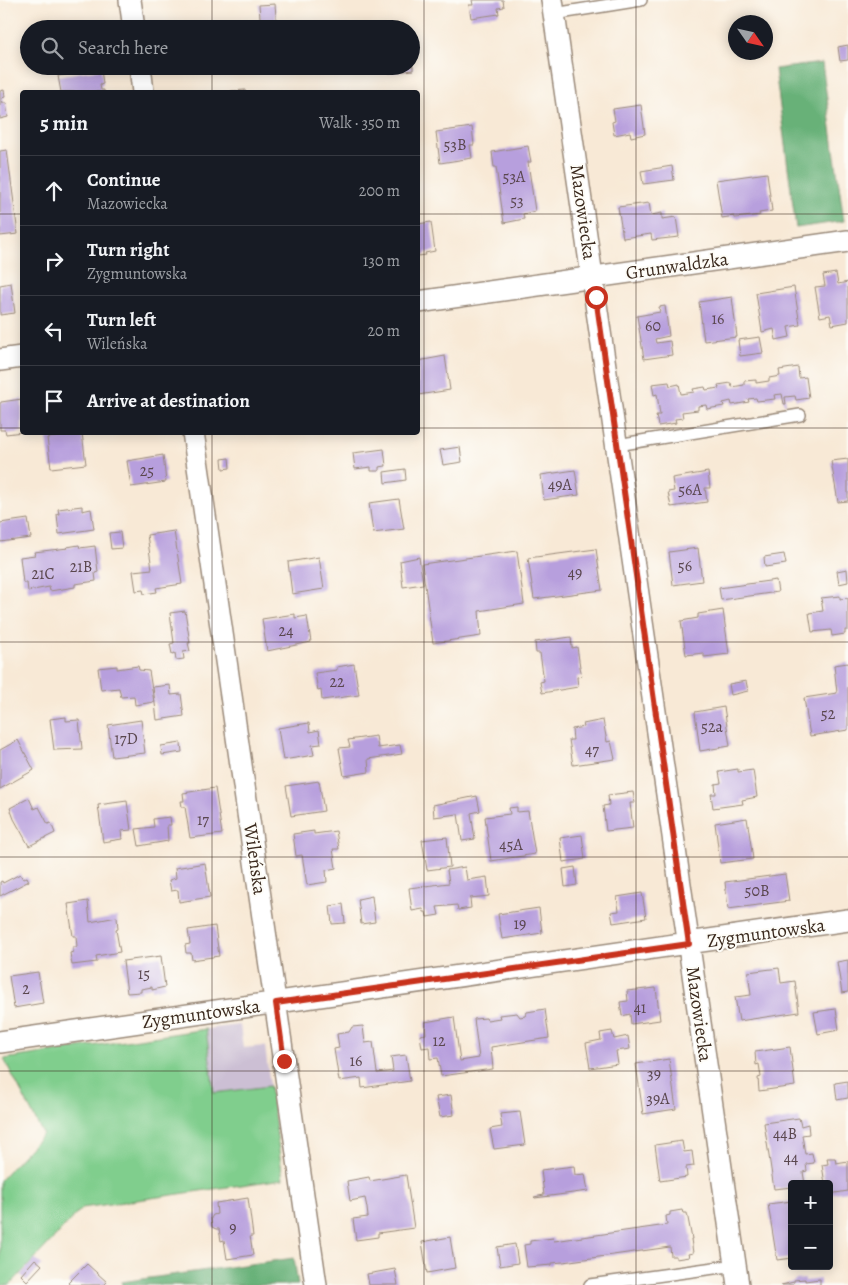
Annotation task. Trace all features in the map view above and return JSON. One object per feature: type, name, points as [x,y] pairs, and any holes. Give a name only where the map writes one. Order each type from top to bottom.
[{"type":"street","points":[[130,0],[133,20]]},
{"type":"street","name":"Mazowiecka","points":[[553,7],[737,1275]]},
{"type":"street","points":[[141,75],[143,90]]},
{"type":"street","name":"Grunwaldzka","points":[[420,302],[593,279],[848,241]]},
{"type":"street","points":[[0,360],[20,357]]},
{"type":"street","name":"Wileńska","points":[[193,435],[316,1285]]},
{"type":"street","name":"Zygmuntowska","points":[[0,1042],[848,920]]},
{"type":"lane","points":[[553,7],[641,0]]},
{"type":"lane","points":[[617,445],[800,415]]},
{"type":"lane","points":[[590,1285],[737,1275]]},
{"type":"shaded area","points":[[240,1025],[243,1048],[265,1046],[270,1086],[214,1094],[206,1029]]},
{"type":"green space","points":[[822,63],[844,221],[796,228],[775,69]]},
{"type":"green space","points":[[206,1029],[214,1093],[270,1086],[283,1179],[82,1208],[10,1285],[0,1285],[0,1180],[43,1134],[4,1059]]},
{"type":"green space","points":[[294,1258],[298,1285],[122,1285],[121,1282]]},
{"type":"building","points":[[472,0],[503,0],[504,7],[498,8],[499,14],[471,18],[469,5],[473,5]]},
{"type":"building","points":[[275,4],[276,20],[260,20],[259,5]]},
{"type":"building","points":[[848,45],[848,60],[840,61],[838,47]]},
{"type":"building","points":[[102,75],[103,84],[100,85],[101,90],[61,90],[58,76]]},
{"type":"building","points":[[4,90],[5,97],[2,98],[3,103],[6,103],[8,117],[0,119],[0,91]]},
{"type":"building","points":[[641,105],[645,134],[631,137],[630,132],[614,135],[612,122],[615,121],[613,109]]},
{"type":"building","points":[[472,127],[474,145],[470,145],[472,158],[440,163],[436,132]]},
{"type":"building","points":[[528,146],[531,162],[528,162],[535,211],[523,214],[524,219],[504,223],[492,152]]},
{"type":"building","points":[[7,150],[18,234],[0,236],[0,151]]},
{"type":"building","points":[[672,166],[674,180],[643,184],[641,171]]},
{"type":"building","points":[[767,173],[772,211],[759,213],[760,215],[722,218],[716,180]]},
{"type":"building","points":[[649,203],[651,215],[662,213],[662,219],[676,217],[679,237],[652,240],[651,234],[623,238],[618,207]]},
{"type":"building","points":[[431,222],[435,251],[420,256],[420,224]]},
{"type":"building","points":[[836,273],[838,284],[848,282],[848,322],[832,325],[830,315],[820,317],[815,287],[825,286],[823,275]]},
{"type":"building","points":[[11,283],[15,313],[0,315],[0,285]]},
{"type":"building","points":[[794,287],[800,325],[788,327],[790,337],[776,340],[774,329],[762,332],[756,293]]},
{"type":"building","points":[[732,297],[737,337],[704,341],[699,302]]},
{"type":"building","points":[[665,306],[669,336],[655,339],[656,343],[670,341],[672,355],[644,359],[637,316],[660,312],[659,307]]},
{"type":"building","points":[[760,337],[763,353],[740,356],[738,340]]},
{"type":"building","points":[[445,356],[450,390],[420,395],[420,361]]},
{"type":"building","points":[[798,367],[799,378],[806,377],[809,398],[796,400],[795,396],[785,397],[786,404],[784,404],[782,394],[774,395],[775,399],[757,401],[756,398],[748,399],[749,402],[732,405],[731,401],[723,403],[724,406],[707,409],[706,405],[698,406],[698,410],[682,412],[683,418],[675,419],[676,423],[658,426],[656,415],[660,415],[657,394],[654,395],[652,384],[669,382],[670,386],[679,384],[681,394],[694,392],[693,389],[705,387],[706,390],[719,388],[718,385],[731,383],[732,387],[744,385],[744,381],[756,380],[756,383],[769,381],[769,378],[780,376],[779,370]]},
{"type":"building","points":[[20,399],[20,432],[6,434],[5,430],[0,430],[1,402]]},
{"type":"building","points":[[82,435],[86,464],[51,468],[47,438]]},
{"type":"building","points":[[460,447],[462,462],[443,465],[440,450]]},
{"type":"building","points":[[384,449],[386,466],[379,467],[379,471],[371,471],[371,467],[355,469],[353,453]]},
{"type":"building","points":[[163,455],[166,482],[131,487],[127,461]]},
{"type":"building","points":[[229,458],[230,468],[223,469],[222,459]]},
{"type":"building","points":[[848,459],[848,501],[838,502],[831,461]]},
{"type":"building","points":[[405,469],[406,480],[385,483],[384,472]]},
{"type":"building","points":[[575,470],[579,495],[544,500],[541,475]]},
{"type":"building","points":[[708,472],[710,488],[705,488],[707,502],[671,507],[668,492],[674,491],[672,478]]},
{"type":"building","points":[[399,499],[404,529],[373,533],[369,503]]},
{"type":"building","points":[[82,506],[82,511],[91,509],[94,529],[59,534],[58,509]]},
{"type":"building","points":[[28,519],[31,538],[0,542],[0,523]]},
{"type":"building","points":[[174,531],[182,584],[156,588],[157,592],[144,594],[143,590],[136,591],[133,571],[152,569],[147,535]]},
{"type":"building","points":[[120,532],[122,548],[111,549],[109,533]]},
{"type":"building","points":[[79,545],[80,548],[95,546],[98,572],[95,573],[96,581],[75,584],[75,587],[50,591],[49,587],[28,591],[27,583],[23,583],[20,557],[35,555],[34,552]]},
{"type":"building","points":[[698,548],[702,581],[673,585],[669,552]]},
{"type":"building","points":[[596,549],[602,590],[534,599],[528,558]]},
{"type":"building","points":[[517,551],[524,604],[479,611],[481,636],[433,643],[422,564]]},
{"type":"building","points":[[784,554],[786,564],[765,567],[764,557]]},
{"type":"building","points":[[319,557],[324,589],[292,594],[288,562]]},
{"type":"building","points":[[419,557],[423,584],[403,587],[400,561]]},
{"type":"building","points":[[847,569],[848,582],[839,584],[837,571]]},
{"type":"building","points":[[776,580],[778,592],[721,600],[719,588]]},
{"type":"building","points":[[840,596],[840,599],[848,598],[848,630],[845,630],[845,634],[832,636],[831,630],[812,632],[809,613],[823,611],[821,598]]},
{"type":"building","points":[[723,610],[729,654],[704,657],[704,653],[686,655],[681,621],[698,618],[698,614]]},
{"type":"building","points":[[185,611],[190,651],[183,652],[184,659],[176,660],[175,653],[172,654],[170,644],[174,643],[170,613]]},
{"type":"building","points":[[295,614],[295,618],[307,616],[311,642],[267,651],[262,619]]},
{"type":"building","points":[[571,637],[572,648],[577,647],[582,676],[577,677],[578,687],[542,693],[540,682],[544,681],[540,653],[536,653],[535,642]]},
{"type":"building","points":[[848,663],[848,730],[810,736],[804,698],[837,693],[834,665]]},
{"type":"building","points":[[354,664],[359,695],[322,700],[321,690],[318,691],[315,673],[337,670],[337,667]]},
{"type":"building","points":[[117,666],[117,669],[138,666],[139,670],[149,671],[154,702],[135,705],[134,696],[121,697],[119,688],[101,690],[98,668]]},
{"type":"building","points":[[746,681],[748,691],[731,695],[729,684]]},
{"type":"building","points":[[170,685],[171,695],[181,694],[184,716],[157,720],[153,687]]},
{"type":"building","points":[[724,707],[730,746],[700,751],[695,712]]},
{"type":"building","points":[[66,717],[66,721],[79,720],[82,749],[54,750],[50,719]]},
{"type":"building","points":[[141,720],[145,753],[112,757],[108,725]]},
{"type":"building","points":[[603,720],[607,742],[611,741],[615,759],[573,765],[569,740],[573,740],[572,729],[584,727],[583,724]]},
{"type":"building","points":[[309,723],[310,732],[319,730],[321,744],[312,745],[314,755],[283,760],[278,728]]},
{"type":"building","points":[[376,736],[378,748],[400,745],[402,754],[368,759],[369,772],[344,776],[339,748],[350,747],[348,740]]},
{"type":"building","points":[[18,740],[34,770],[0,789],[0,750]]},
{"type":"building","points":[[181,743],[182,752],[162,755],[161,746]]},
{"type":"building","points":[[738,769],[738,772],[753,770],[757,797],[742,800],[743,804],[713,808],[711,794],[716,794],[715,784],[721,783],[719,772]]},
{"type":"building","points":[[319,781],[324,811],[291,816],[286,786]]},
{"type":"building","points":[[215,788],[222,834],[190,838],[185,807],[182,807],[181,801],[184,801],[183,793]]},
{"type":"building","points":[[633,792],[635,803],[630,803],[633,828],[606,831],[603,806],[609,805],[608,795]]},
{"type":"building","points":[[477,796],[480,811],[471,813],[475,839],[462,841],[458,814],[434,817],[433,805]]},
{"type":"building","points":[[29,798],[34,809],[39,807],[48,824],[51,823],[55,833],[29,846],[10,808]]},
{"type":"building","points":[[127,801],[131,830],[121,831],[122,839],[103,842],[98,805]]},
{"type":"building","points":[[517,807],[517,812],[528,811],[535,854],[491,861],[485,817],[510,814],[509,808]]},
{"type":"building","points":[[170,817],[171,825],[167,825],[168,841],[139,846],[136,829],[154,827],[153,819]]},
{"type":"building","points":[[747,818],[753,859],[720,863],[715,823]]},
{"type":"building","points":[[314,831],[314,834],[336,831],[339,849],[333,849],[336,868],[326,870],[327,882],[307,885],[302,855],[296,856],[293,834]]},
{"type":"building","points":[[582,835],[585,859],[563,862],[560,838]]},
{"type":"building","points":[[447,837],[450,867],[427,870],[422,840]]},
{"type":"building","points":[[205,863],[210,897],[179,902],[178,890],[171,891],[169,880],[176,878],[175,868]]},
{"type":"building","points":[[465,867],[467,880],[487,877],[489,896],[470,898],[471,908],[458,910],[457,905],[437,907],[439,915],[427,917],[423,909],[412,911],[409,888],[449,883],[447,870]]},
{"type":"building","points":[[575,867],[577,885],[565,887],[563,869]]},
{"type":"building","points":[[20,874],[23,879],[27,877],[29,881],[0,896],[0,882],[2,881],[3,883]]},
{"type":"building","points":[[785,874],[789,901],[728,909],[725,882]]},
{"type":"building","points":[[642,893],[646,918],[613,923],[611,912],[619,911],[617,897]]},
{"type":"building","points":[[372,896],[375,922],[361,924],[358,899]]},
{"type":"building","points":[[88,901],[90,922],[117,917],[118,929],[116,930],[120,952],[96,956],[97,962],[72,965],[70,953],[73,952],[73,947],[77,947],[76,936],[73,936],[68,904]]},
{"type":"building","points":[[343,904],[345,923],[332,924],[330,906]]},
{"type":"building","points":[[539,908],[542,933],[502,939],[498,914]]},
{"type":"building","points":[[215,926],[219,956],[192,960],[191,953],[186,953],[185,945],[190,944],[188,930]]},
{"type":"building","points":[[161,956],[165,987],[152,990],[152,987],[141,989],[141,992],[127,993],[123,961]]},
{"type":"building","points":[[848,960],[848,992],[842,993],[837,962]]},
{"type":"building","points":[[779,968],[781,983],[795,981],[799,1012],[739,1021],[735,997],[751,995],[748,972]]},
{"type":"building","points":[[38,972],[43,1003],[14,1008],[9,976]]},
{"type":"building","points":[[656,988],[660,1020],[631,1024],[630,1014],[622,1016],[620,1002],[628,1001],[627,991]]},
{"type":"building","points":[[545,1009],[549,1038],[491,1047],[493,1069],[441,1076],[438,1058],[430,1059],[429,1047],[422,1048],[420,1035],[426,1034],[425,1022],[454,1017],[460,1061],[479,1058],[474,1019],[486,1018],[487,1020],[500,1018],[499,1015],[517,1013],[520,1017],[525,1016],[527,1012]]},
{"type":"building","points":[[836,1009],[839,1030],[818,1034],[814,1012]]},
{"type":"building","points":[[363,1026],[365,1043],[373,1042],[377,1073],[393,1071],[391,1057],[406,1055],[410,1081],[362,1088],[361,1078],[339,1081],[334,1049],[339,1048],[337,1034],[349,1032],[352,1027]]},
{"type":"building","points":[[612,1031],[614,1039],[628,1036],[630,1049],[616,1051],[618,1064],[590,1068],[586,1043],[601,1040],[600,1033]]},
{"type":"building","points":[[790,1047],[795,1086],[759,1091],[758,1078],[761,1077],[759,1064],[756,1065],[755,1052]]},
{"type":"building","points":[[669,1059],[676,1109],[643,1114],[636,1064]]},
{"type":"building","points":[[848,1081],[848,1098],[837,1100],[835,1083]]},
{"type":"building","points":[[451,1095],[454,1115],[440,1117],[436,1097]]},
{"type":"building","points":[[520,1112],[525,1145],[494,1149],[490,1129],[502,1127],[500,1114]]},
{"type":"building","points":[[799,1118],[801,1126],[808,1124],[809,1134],[802,1135],[805,1154],[812,1153],[814,1163],[806,1164],[807,1171],[803,1172],[804,1180],[788,1180],[788,1187],[774,1189],[764,1123]]},
{"type":"building","points":[[682,1141],[684,1152],[692,1151],[694,1166],[686,1167],[687,1177],[660,1181],[655,1145]]},
{"type":"building","points":[[827,1158],[835,1158],[836,1163],[848,1161],[848,1191],[833,1193],[833,1180],[824,1180],[822,1165],[828,1164]]},
{"type":"building","points":[[574,1166],[575,1175],[585,1174],[588,1191],[534,1197],[544,1195],[541,1170]]},
{"type":"building","points":[[406,1175],[414,1228],[378,1233],[378,1237],[356,1240],[353,1219],[368,1217],[367,1208],[365,1198],[350,1201],[347,1181],[369,1177],[370,1181]]},
{"type":"building","points":[[248,1198],[253,1236],[250,1236],[253,1255],[227,1259],[224,1240],[221,1241],[219,1229],[212,1227],[211,1218],[217,1214],[216,1203]]},
{"type":"building","points":[[788,1202],[788,1259],[777,1260],[768,1204]]},
{"type":"building","points":[[682,1210],[683,1213],[687,1213],[692,1239],[693,1253],[688,1254],[689,1257],[676,1259],[676,1256],[671,1256],[670,1247],[527,1267],[524,1245],[530,1244],[530,1241],[553,1238],[554,1241],[667,1225],[666,1216],[670,1215],[670,1212]]},
{"type":"building","points":[[450,1237],[455,1268],[427,1273],[422,1242]]},
{"type":"building","points":[[515,1244],[518,1263],[500,1266],[497,1247]]},
{"type":"building","points":[[35,1259],[42,1265],[27,1281],[21,1275]]},
{"type":"building","points":[[87,1264],[107,1282],[104,1285],[70,1285],[68,1283]]},
{"type":"building","points":[[395,1269],[398,1285],[369,1285],[367,1274]]},
{"type":"building","points":[[805,1279],[805,1281],[820,1279],[820,1285],[781,1285],[794,1282],[794,1280]]},
{"type":"route","points":[[284,1061],[276,1003],[689,944],[596,297]]}]
